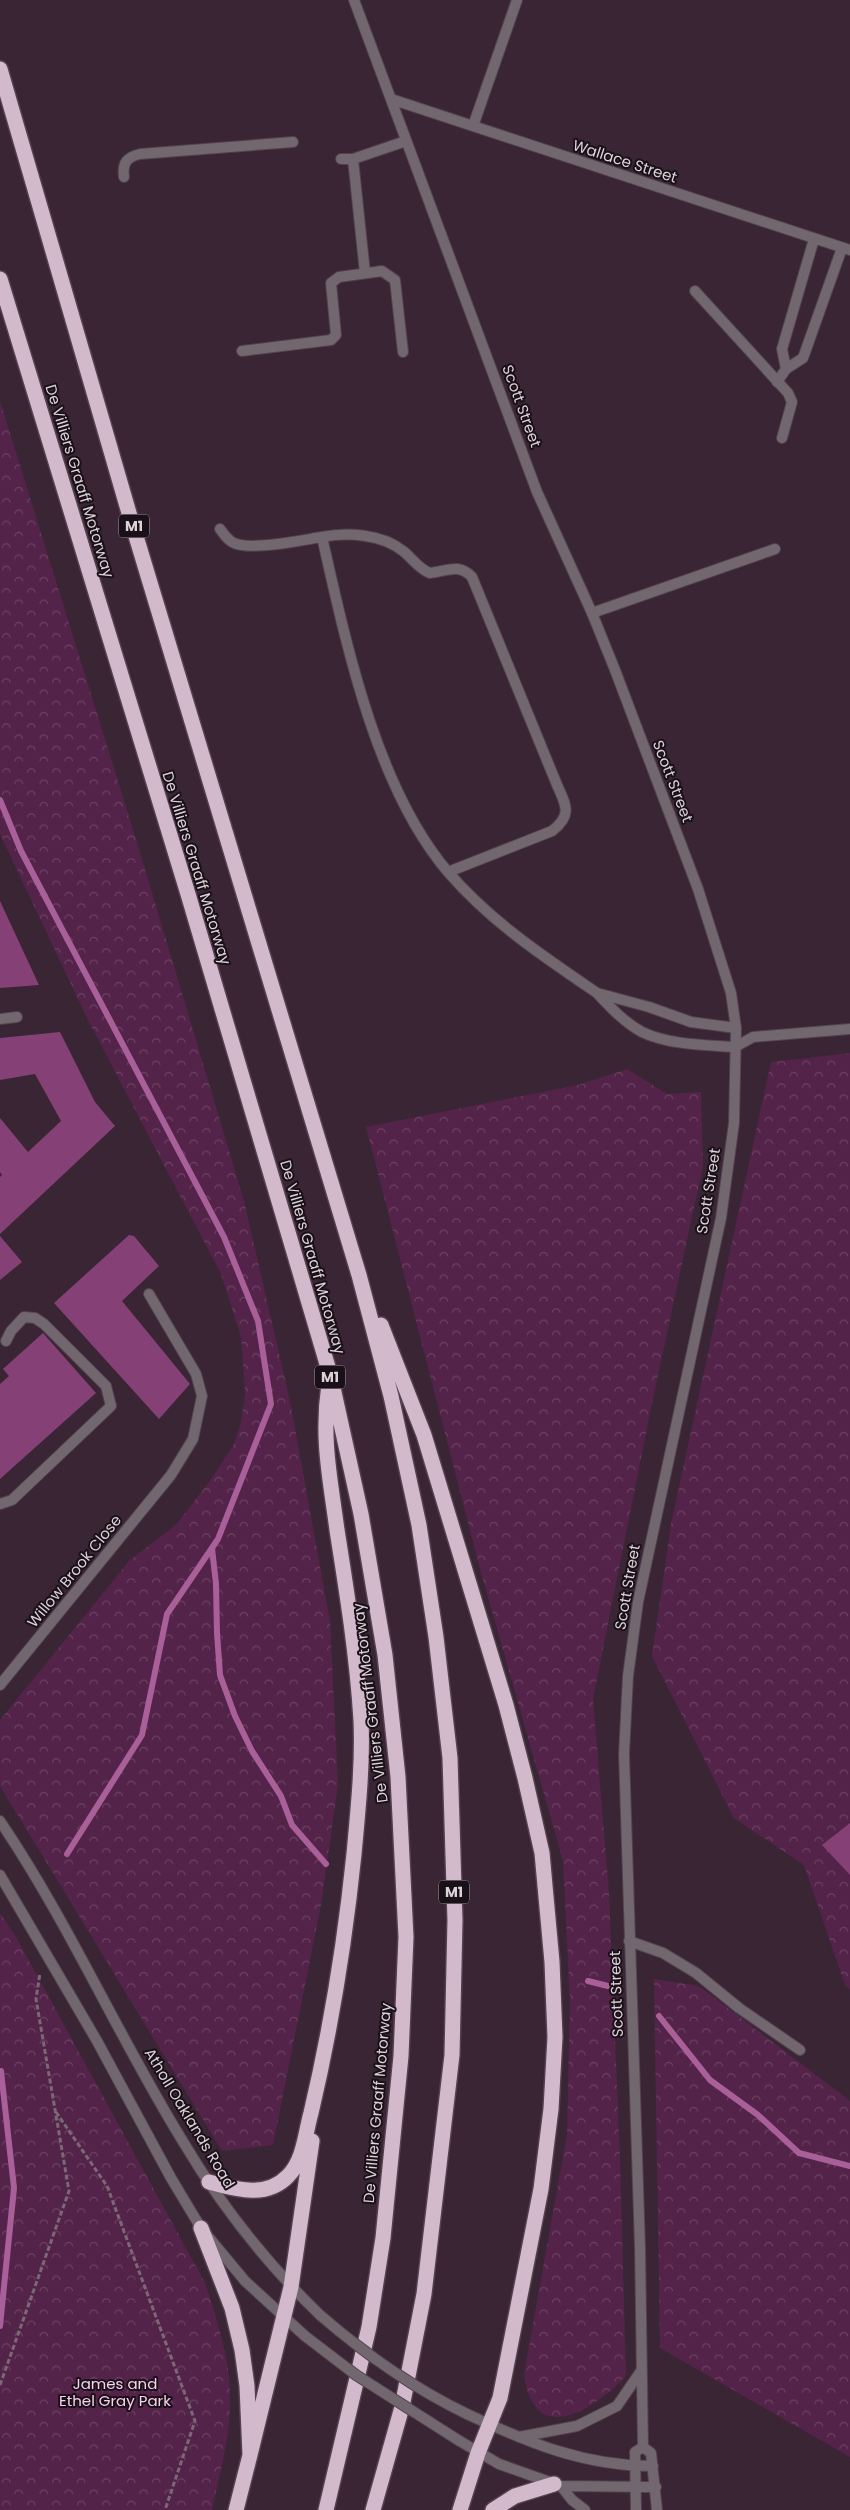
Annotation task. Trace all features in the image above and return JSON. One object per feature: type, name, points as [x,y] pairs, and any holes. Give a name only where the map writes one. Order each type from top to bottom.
[{"type":"highway","name":"M1","points":[[0,69],[130,513],[360,1275],[392,1396],[419,1525],[435,1628],[450,1758],[455,1920],[452,2055],[424,2294],[402,2407],[373,2510]]},
{"type":"highway","name":"De Villiers Graaff Motorway","points":[[0,279],[188,894],[330,1374],[361,1514],[385,1655],[398,1777],[406,1937],[400,2056],[383,2238],[369,2328],[326,2510]]},
{"type":"highway","points":[[360,1275],[399,1367],[424,1435],[506,1705],[542,1853],[548,1906],[555,2037],[551,2109],[530,2250],[500,2398],[478,2453],[460,2510]]},
{"type":"highway","points":[[236,2510],[291,2288],[320,2081],[338,1984],[357,1818],[361,1722],[354,1647],[324,1444],[325,1410],[330,1374]]},
{"type":"highway","points":[[209,2182],[236,2190],[250,2191],[269,2189],[287,2177],[295,2167],[302,2150],[320,2081]]},
{"type":"highway","points":[[201,2228],[232,2308],[242,2350],[247,2386],[250,2455]]},
{"type":"highway","points":[[493,2510],[516,2496],[557,2485]]},
{"type":"street","name":"Scott Street","points":[[354,0],[537,492],[592,613],[698,889],[731,993],[736,1028],[734,1124],[720,1218],[650,1540],[628,1676],[624,1754],[640,2248],[643,2447]]},
{"type":"street","points":[[473,126],[517,0]]},
{"type":"street","name":"Wallace Street","points":[[391,99],[846,249]]},
{"type":"street","points":[[341,159],[352,159],[406,141]]},
{"type":"street","points":[[124,177],[124,165],[127,159],[140,154],[293,142]]},
{"type":"street","points":[[352,159],[364,274]]},
{"type":"street","points":[[786,369],[782,349],[814,239]]},
{"type":"street","points":[[777,382],[786,369],[802,358],[846,249]]},
{"type":"street","points":[[242,351],[331,340],[336,335],[331,283],[340,277],[382,271],[395,280],[403,352]]},
{"type":"street","points":[[694,291],[788,393],[792,402],[782,438]]},
{"type":"street","points":[[220,529],[226,538],[234,543],[244,545],[266,544],[337,534],[382,540],[402,550],[430,573],[458,568],[466,570],[472,577],[555,780],[565,808],[566,817],[564,822],[552,831],[448,872]]},
{"type":"street","points":[[322,537],[340,616],[388,770],[429,847],[448,872],[505,928],[598,993],[610,1007],[642,1032],[680,1042],[735,1047],[753,1038],[850,1029]]},
{"type":"street","points":[[592,613],[775,549]]},
{"type":"street","points":[[598,993],[649,1007],[691,1022],[736,1028],[753,1038]]},
{"type":"street","points":[[0,1019],[18,1018]]},
{"type":"street","name":"Willow Brook Close","points":[[0,1685],[171,1475],[193,1438],[202,1396],[196,1374],[150,1294]]},
{"type":"street","points":[[0,1504],[12,1500],[111,1406],[106,1386],[35,1318],[24,1317],[6,1341]]},
{"type":"street","name":"Atholl Oaklands Road","points":[[0,1821],[46,1895],[182,2140],[228,2210],[291,2288],[320,2315],[390,2370],[440,2401],[518,2437],[591,2460],[622,2466],[653,2466]]},
{"type":"street","points":[[0,1875],[44,1948],[201,2228],[225,2260],[284,2319],[356,2375],[478,2453],[500,2464],[557,2485],[656,2487]]},
{"type":"street","points":[[629,1941],[663,1953],[696,1973],[739,2008],[800,2050]]},
{"type":"street","points":[[518,2437],[577,2426],[617,2406],[641,2371]]},
{"type":"street","name":"Scott Street","points":[[635,2466],[635,2452],[643,2447]]},
{"type":"street","name":"Scott Street","points":[[643,2447],[651,2453],[653,2466]]},
{"type":"street","points":[[635,2466],[636,2510]]},
{"type":"street","points":[[653,2466],[657,2510]]},
{"type":"street","points":[[557,2485],[572,2500],[586,2510]]},
{"type":"path","points":[[0,2385],[69,2191],[36,1999],[44,1948]]},
{"type":"path","points":[[55,2110],[107,2186],[195,2421],[165,2510]]},
{"type":"green space","points":[[0,401],[136,839],[244,1201],[290,1401],[330,1621],[338,1784],[321,1905],[273,2145],[222,2151],[0,1786],[0,1720],[130,1560],[176,1525],[212,1478],[234,1444],[241,1422],[245,1393],[241,1337],[221,1274],[88,1020],[0,834]]},
{"type":"green space","points":[[850,1053],[850,1989],[845,1985],[804,1865],[734,1818],[652,1656],[671,1524],[771,1062]]},
{"type":"green space","points":[[627,1069],[667,1094],[701,1092],[703,1166],[651,1408],[593,1699],[609,1893],[620,2159],[626,2376],[598,2401],[582,2410],[566,2416],[552,2417],[539,2411],[530,2397],[524,2374],[567,2134],[570,2002],[563,1861],[480,1569],[366,1127],[578,1085]]},
{"type":"green space","name":"James and Ethel Gray Park","points":[[0,1913],[15,1935],[205,2283],[223,2344],[230,2391],[228,2433],[212,2510],[0,2510]]},
{"type":"green space","points":[[654,1979],[699,1986],[850,2101],[850,2457],[660,2348]]},
{"type":"building","points":[[0,901],[39,985],[0,988]]},
{"type":"building","points":[[60,1032],[95,1102],[115,1126],[0,1234],[0,1177],[2,1175],[0,1172],[0,1118],[28,1152],[61,1121],[35,1074],[0,1080],[0,1038]]},
{"type":"building","points":[[129,1235],[134,1236],[159,1266],[122,1301],[190,1384],[159,1419],[54,1303]]},
{"type":"building","points":[[0,1236],[22,1262],[0,1280]]},
{"type":"building","points":[[43,1333],[96,1393],[0,1479],[0,1384],[9,1376],[3,1369]]},
{"type":"building","points":[[850,1823],[850,1875],[822,1845]]},
{"type":"waterway","points":[[0,800],[21,851],[224,1237],[258,1321],[271,1404],[218,1539],[167,1614],[142,1735],[67,1854]]},
{"type":"waterway","points":[[212,1548],[216,1584],[220,1675],[235,1716],[252,1751],[281,1796],[292,1825],[326,1864]]},
{"type":"waterway","points":[[588,1981],[608,1986]]},
{"type":"waterway","points":[[659,2016],[710,2080],[758,2115],[799,2153],[850,2166]]},
{"type":"waterway","points":[[0,2326],[14,2188],[1,2071]]}]
